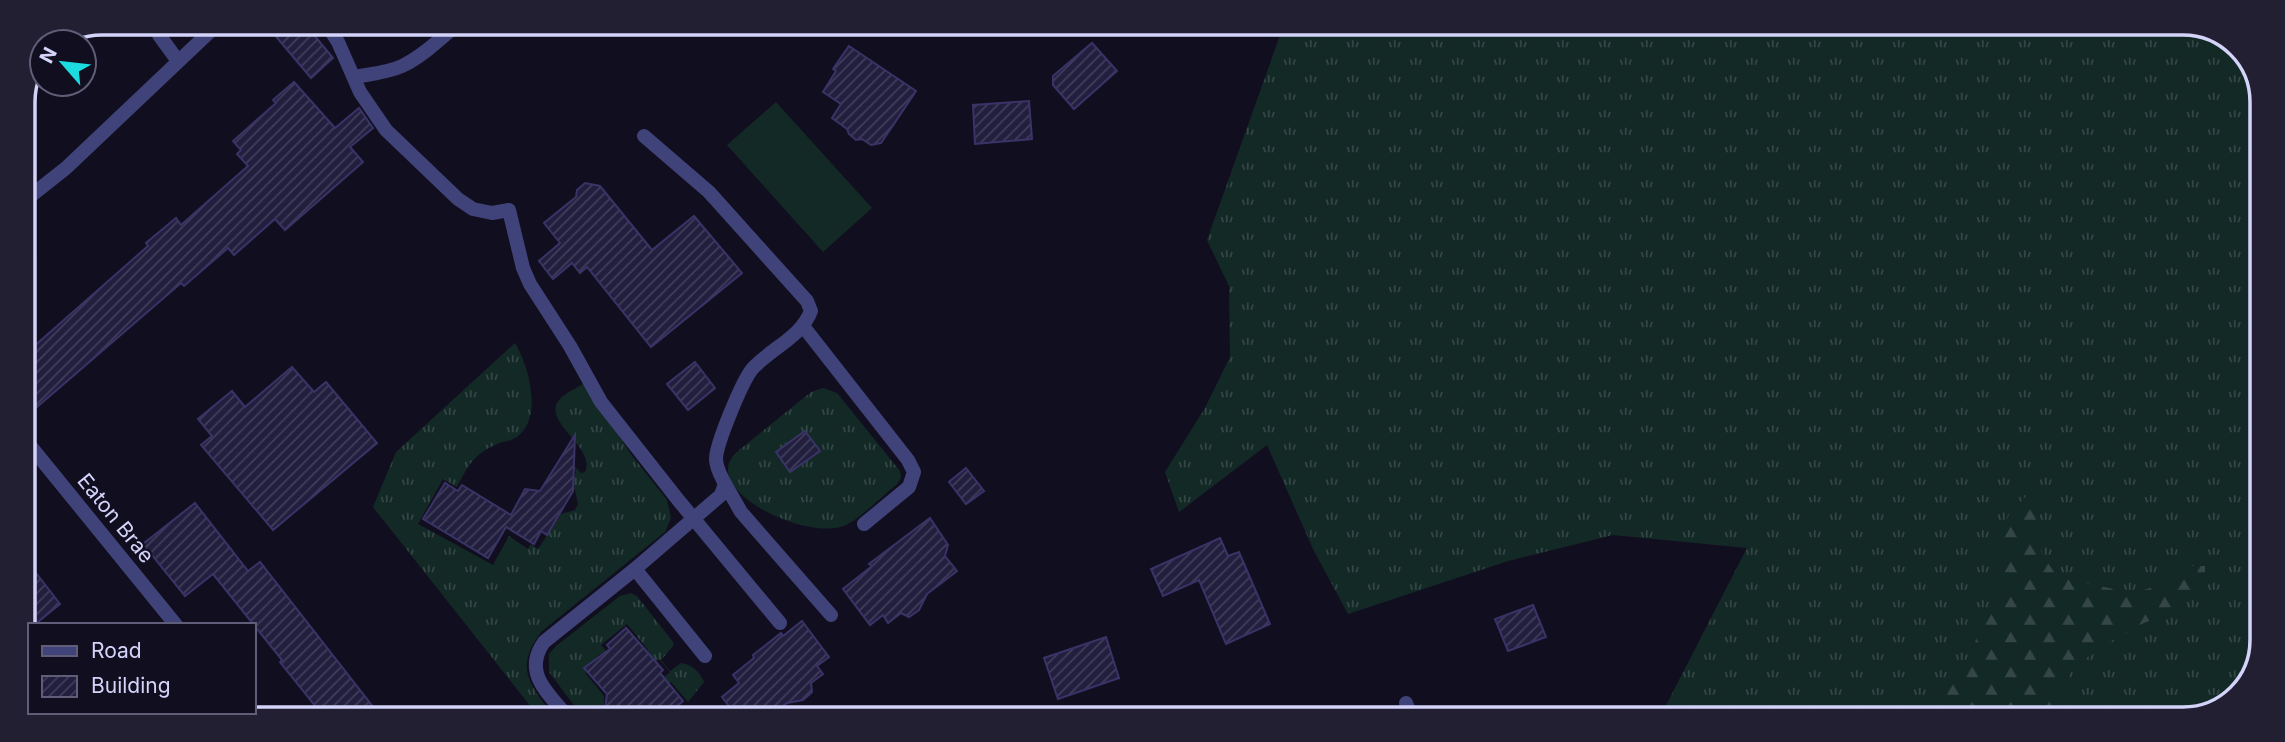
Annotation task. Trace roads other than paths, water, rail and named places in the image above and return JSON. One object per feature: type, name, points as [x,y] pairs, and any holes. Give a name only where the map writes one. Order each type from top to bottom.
[{"type":"street","points":[[159,35],[178,61]]},
{"type":"street","points":[[35,193],[66,168],[206,35]]},
{"type":"street","points":[[334,35],[366,103],[386,130],[458,199],[473,209],[492,214],[509,210],[523,268],[530,284],[570,346],[601,402],[780,623]]},
{"type":"street","points":[[354,77],[402,66],[445,35]]},
{"type":"street","points":[[644,136],[709,192],[807,301],[811,311],[803,326],[752,370],[725,425],[716,449],[716,463],[741,512],[831,615]]},
{"type":"street","points":[[803,326],[908,460],[914,472],[909,487],[864,524]]},
{"type":"street","name":"Eaton Brae","points":[[35,452],[174,623]]},
{"type":"street","points":[[560,707],[540,683],[535,662],[537,652],[544,642],[721,495],[725,484]]},
{"type":"street","points":[[635,569],[705,656]]},
{"type":"street","points":[[1406,703],[1408,707]]}]
